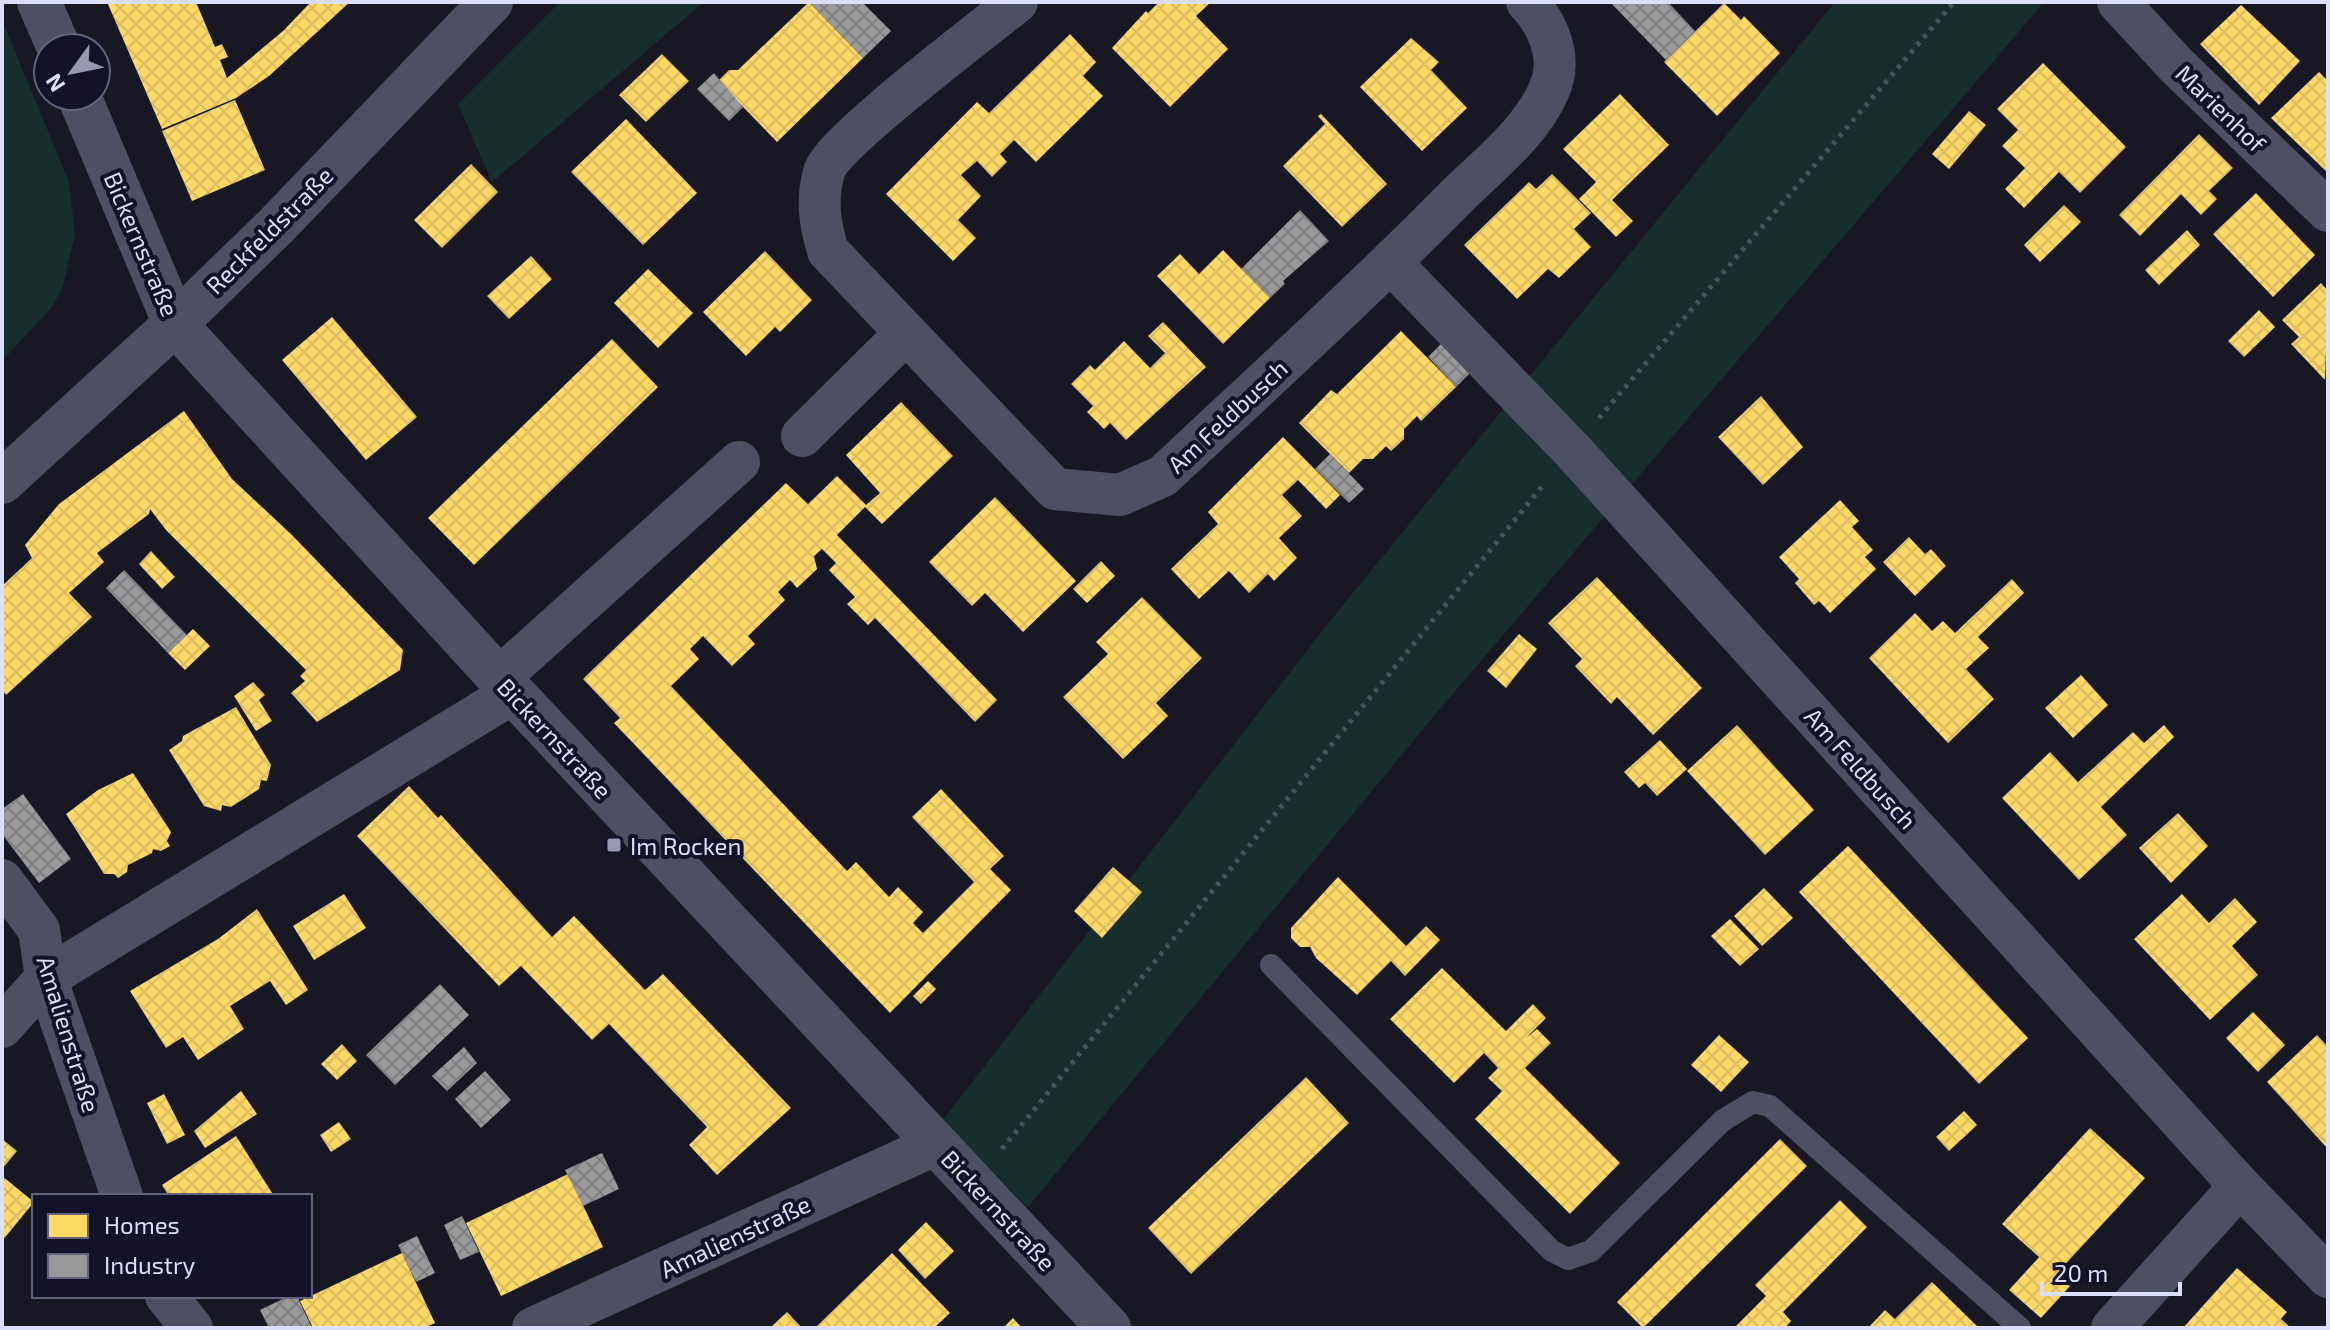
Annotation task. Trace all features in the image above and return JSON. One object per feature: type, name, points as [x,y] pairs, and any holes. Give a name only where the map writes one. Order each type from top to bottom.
[{"type":"street","points":[[39,2],[52,32]]},
{"type":"street","name":"Reckfeldstraße","points":[[2,482],[175,324],[276,226],[491,2]]},
{"type":"street","name":"Am Feldbusch","points":[[1017,2],[850,138],[824,169],[818,218],[828,251],[1055,489],[1120,495],[1163,476],[1391,263],[1523,129],[1550,89],[1556,51],[1539,15],[1527,2]]},
{"type":"street","name":"Marienhof","points":[[2118,2],[2176,65],[2328,211]]},
{"type":"street","name":"Bickernstraße","points":[[86,112],[175,324],[506,685],[1109,1328]]},
{"type":"street","name":"Am Feldbusch","points":[[1391,263],[1572,450],[2240,1186],[2328,1277]]},
{"type":"street","points":[[802,436],[905,334]]},
{"type":"street","points":[[2,1027],[46,978],[506,685],[739,462]]},
{"type":"street","name":"Amalienstraße","points":[[2,880],[39,930],[46,978],[121,1194]]},
{"type":"street","name":"Amalienstraße","points":[[533,1328],[937,1144]]},
{"type":"street","points":[[2112,1328],[2240,1186]]},
{"type":"street","points":[[168,1298],[192,1328]]},
{"type":"lane","points":[[1271,965],[1552,1251],[1568,1259],[1591,1251],[1722,1121],[1753,1102],[1770,1106],[2020,1328]]},
{"type":"path","points":[[975,1183],[1572,450],[1954,2]]},
{"type":"green space","points":[[560,2],[704,2],[492,182],[458,104]]},
{"type":"green space","points":[[1835,2],[2044,2],[1433,717],[1028,1207],[942,1121],[1326,626]]},
{"type":"green space","points":[[2,20],[32,93],[32,112],[40,112],[69,182],[75,235],[62,289],[51,308],[2,361]]},
{"type":"building: Homes","points":[[107,2],[196,2],[215,47],[222,44],[228,57],[220,60],[227,78],[283,31],[309,4],[307,2],[350,2],[269,76],[236,98],[162,129]]},
{"type":"building: Homes","points":[[809,2],[863,58],[777,142],[718,81],[729,70],[738,70]]},
{"type":"building: Homes","points":[[1159,2],[1211,2],[1196,16],[1228,49],[1170,107],[1112,48],[1146,11],[1148,13]]},
{"type":"building: Homes","points":[[1724,3],[1741,20],[1744,16],[1780,53],[1717,116],[1664,62]]},
{"type":"building: Homes","points":[[2241,5],[2300,61],[2259,105],[2200,44]]},
{"type":"building: Homes","points":[[1070,34],[1096,62],[1083,76],[1103,96],[1036,162],[1014,140],[1000,154],[1007,162],[992,177],[977,161],[961,175],[981,196],[958,220],[976,238],[953,261],[886,194],[977,102],[989,113]]},
{"type":"building: Homes","points":[[1411,38],[1439,62],[1431,70],[1467,108],[1422,151],[1360,87]]},
{"type":"building: Homes","points":[[662,54],[689,81],[646,122],[619,95]]},
{"type":"building: Homes","points":[[2043,63],[2126,147],[2080,193],[2059,172],[2024,208],[2005,189],[2025,168],[2002,146],[2018,130],[1997,109]]},
{"type":"building: Homes","points":[[2319,72],[2328,81],[2328,173],[2271,118]]},
{"type":"building: Homes","points":[[1620,94],[1669,145],[1612,200],[1633,221],[1616,237],[1579,199],[1596,182],[1563,149]]},
{"type":"building: Homes","points":[[235,100],[265,170],[192,201],[162,131]]},
{"type":"building: Homes","points":[[1969,111],[1986,125],[1949,169],[1932,154]]},
{"type":"building: Homes","points":[[1321,114],[1387,184],[1342,227],[1283,166],[1325,124],[1318,116]]},
{"type":"building: Homes","points":[[626,119],[697,193],[643,245],[571,172]]},
{"type":"building: Homes","points":[[2199,134],[2233,168],[2209,191],[2217,199],[2201,215],[2181,194],[2140,236],[2119,215]]},
{"type":"building: Homes","points":[[471,164],[498,192],[442,248],[414,220]]},
{"type":"building: Homes","points":[[1552,174],[1591,213],[1574,229],[1591,247],[1559,278],[1548,269],[1517,299],[1464,245],[1529,182],[1536,189]]},
{"type":"building: Homes","points":[[2256,193],[2315,255],[2273,297],[2213,234]]},
{"type":"building: Homes","points":[[2064,205],[2081,222],[2040,262],[2024,245]]},
{"type":"building: Homes","points":[[2187,230],[2200,245],[2159,285],[2145,270]]},
{"type":"building: Homes","points":[[1223,250],[1270,298],[1223,344],[1157,276],[1180,254],[1199,274]]},
{"type":"building: Homes","points":[[765,251],[812,300],[780,332],[775,327],[746,356],[703,312]]},
{"type":"building: Homes","points":[[531,256],[552,279],[509,319],[487,296]]},
{"type":"building: Homes","points":[[648,269],[693,313],[658,348],[614,303]]},
{"type":"building: Homes","points":[[2321,283],[2328,291],[2325,380],[2291,344],[2299,337],[2282,320]]},
{"type":"building: Homes","points":[[2259,310],[2275,327],[2244,357],[2228,341]]},
{"type":"building: Homes","points":[[332,317],[417,417],[366,460],[282,360]]},
{"type":"building: Homes","points":[[1163,322],[1206,367],[1126,440],[1110,423],[1104,429],[1087,412],[1093,406],[1071,384],[1090,365],[1095,370],[1124,341],[1150,368],[1165,353],[1148,336]]},
{"type":"building: Homes","points":[[1401,331],[1456,387],[1421,421],[1417,416],[1404,429],[1404,439],[1391,451],[1386,446],[1373,459],[1363,459],[1349,473],[1299,423],[1331,390],[1337,394]]},
{"type":"building: Homes","points":[[612,339],[658,387],[474,565],[428,518]]},
{"type":"building: Homes","points":[[1761,396],[1803,447],[1763,485],[1718,437]]},
{"type":"building: Homes","points":[[901,402],[953,456],[882,524],[865,507],[837,535],[997,700],[975,722],[875,618],[868,625],[847,604],[855,597],[829,570],[836,563],[822,549],[814,556],[817,569],[797,588],[790,580],[778,592],[785,600],[748,636],[755,644],[732,666],[703,636],[690,649],[699,659],[671,686],[847,871],[856,862],[889,897],[898,887],[923,912],[913,923],[923,933],[974,882],[912,817],[941,789],[1004,856],[990,869],[1011,890],[890,1013],[614,723],[620,718],[583,679],[786,483],[808,504],[837,476],[866,505],[880,493],[846,455]]},
{"type":"building: Homes","points":[[184,411],[232,479],[292,535],[403,650],[400,670],[317,722],[291,693],[305,681],[300,676],[306,670],[166,530],[150,509],[149,514],[97,553],[104,562],[69,593],[92,617],[6,695],[2,690],[2,586],[32,558],[25,545],[59,504]]},
{"type":"building: Homes","points":[[1283,437],[1340,495],[1326,509],[1298,480],[1282,495],[1302,516],[1279,538],[1297,558],[1274,581],[1268,574],[1249,593],[1229,571],[1199,599],[1171,569],[1218,524],[1208,512]]},
{"type":"building: Homes","points":[[995,497],[1076,581],[1023,632],[985,593],[972,606],[929,562]]},
{"type":"building: Homes","points":[[1840,500],[1859,521],[1852,527],[1873,550],[1865,557],[1876,569],[1830,613],[1819,601],[1814,605],[1795,583],[1799,579],[1779,557]]},
{"type":"building: Homes","points":[[1909,537],[1925,554],[1931,549],[1946,566],[1915,596],[1883,562]]},
{"type":"building: Homes","points":[[151,551],[175,577],[162,589],[139,564]]},
{"type":"building: Homes","points":[[1101,561],[1115,576],[1087,603],[1073,589]]},
{"type":"building: Homes","points":[[1597,577],[1702,688],[1653,735],[1617,697],[1611,704],[1575,666],[1582,659],[1548,623]]},
{"type":"building: Homes","points":[[2012,579],[2024,593],[1978,637],[1989,648],[1966,669],[1994,699],[1948,743],[1869,658],[1915,613],[1932,631],[1943,621],[1955,633]]},
{"type":"building: Homes","points":[[1142,597],[1202,658],[1156,703],[1168,716],[1123,759],[1063,697],[1108,654],[1096,642]]},
{"type":"building: Homes","points":[[193,629],[210,646],[185,670],[168,653]]},
{"type":"building: Homes","points":[[1519,634],[1537,649],[1506,688],[1487,671]]},
{"type":"building: Homes","points":[[2081,675],[2108,705],[2073,738],[2045,708]]},
{"type":"building: Homes","points":[[253,682],[265,695],[259,700],[272,721],[256,731],[234,696]]},
{"type":"building: Homes","points":[[236,707],[271,765],[267,781],[261,780],[259,789],[231,807],[222,805],[221,811],[204,806],[169,750],[182,741],[183,736]]},
{"type":"building: Homes","points":[[1737,725],[1814,810],[1765,855],[1687,771]]},
{"type":"building: Homes","points":[[2164,725],[2174,737],[2101,807],[2127,835],[2079,880],[2002,798],[2050,752],[2078,782],[2133,732],[2144,743]]},
{"type":"building: Homes","points":[[1660,740],[1687,769],[1657,796],[1645,783],[1639,788],[1624,772]]},
{"type":"building: Homes","points":[[133,773],[171,832],[167,841],[170,846],[161,851],[153,849],[152,853],[128,865],[127,872],[118,878],[114,874],[104,874],[66,814],[98,790]]},
{"type":"building: Homes","points":[[409,786],[438,818],[441,815],[552,937],[574,916],[645,990],[663,974],[791,1108],[717,1175],[689,1145],[707,1127],[609,1024],[592,1040],[521,966],[499,986],[357,836]]},
{"type":"building: Homes","points":[[2178,813],[2208,846],[2171,883],[2139,848]]},
{"type":"building: Homes","points":[[1848,846],[2028,1038],[1979,1084],[1799,892]]},
{"type":"building: Homes","points":[[1113,867],[1142,892],[1102,938],[1074,911]]},
{"type":"building: Homes","points":[[1338,877],[1406,946],[1426,926],[1440,940],[1405,976],[1391,961],[1357,995],[1316,958],[1310,947],[1300,947],[1291,938],[1291,928]]},
{"type":"building: Homes","points":[[1764,888],[1793,918],[1762,946],[1734,916]]},
{"type":"building: Homes","points":[[344,894],[366,928],[314,960],[293,926]]},
{"type":"building: Homes","points":[[2182,894],[2209,923],[2235,898],[2257,922],[2232,946],[2258,975],[2210,1020],[2134,939]]},
{"type":"building: Homes","points":[[257,909],[308,990],[286,1005],[270,981],[230,1006],[244,1029],[198,1060],[183,1037],[166,1048],[130,991],[218,939]]},
{"type":"building: Homes","points":[[1730,919],[1759,949],[1740,966],[1711,936]]},
{"type":"building: Homes","points":[[1442,968],[1506,1031],[1533,1004],[1546,1018],[1526,1038],[1537,1029],[1551,1043],[1525,1068],[1620,1163],[1570,1214],[1475,1119],[1502,1091],[1488,1078],[1498,1068],[1484,1053],[1454,1083],[1390,1019]]},
{"type":"building: Homes","points":[[928,981],[936,989],[921,1004],[913,996]]},
{"type":"building: Homes","points":[[2253,1012],[2285,1045],[2258,1072],[2226,1038]]},
{"type":"building: Homes","points":[[1719,1035],[1749,1062],[1721,1092],[1691,1065]]},
{"type":"building: Homes","points":[[2317,1035],[2328,1047],[2328,1149],[2267,1082]]},
{"type":"building: Homes","points":[[342,1044],[357,1061],[337,1080],[321,1064]]},
{"type":"building: Homes","points":[[1306,1077],[1349,1123],[1191,1274],[1148,1228]]},
{"type":"building: Homes","points":[[241,1091],[257,1114],[205,1148],[194,1131]]},
{"type":"building: Homes","points":[[164,1094],[185,1135],[167,1144],[147,1103]]},
{"type":"building: Homes","points":[[1964,1111],[1977,1125],[1949,1151],[1936,1137]]},
{"type":"building: Homes","points":[[339,1122],[351,1139],[331,1152],[320,1135]]},
{"type":"building: Homes","points":[[2090,1128],[2145,1178],[2059,1271],[2058,1275],[2070,1286],[2041,1318],[2009,1290],[2039,1257],[2002,1224]]},
{"type":"building: Homes","points":[[236,1136],[273,1194],[168,1194],[162,1185]]},
{"type":"building: Homes","points":[[2,1139],[17,1151],[2,1169]]},
{"type":"building: Homes","points":[[1780,1139],[1807,1166],[1643,1328],[1617,1302]]},
{"type":"building: Homes","points":[[568,1174],[603,1247],[501,1296],[466,1223]]},
{"type":"building: Homes","points":[[2,1176],[32,1200],[32,1204],[2,1241]]},
{"type":"building: Homes","points":[[1840,1200],[1867,1227],[1783,1312],[1791,1321],[1785,1328],[1734,1328],[1766,1296],[1755,1285]]},
{"type":"building: Homes","points":[[926,1222],[954,1251],[925,1279],[898,1250]]},
{"type":"building: Homes","points":[[402,1253],[435,1323],[424,1328],[313,1328],[300,1301]]},
{"type":"building: Homes","points":[[892,1253],[950,1313],[934,1328],[815,1328]]},
{"type":"building: Homes","points":[[2237,1268],[2287,1312],[2281,1319],[2291,1328],[2183,1328]]},
{"type":"building: Homes","points":[[1932,1282],[1979,1328],[1868,1328],[1885,1310],[1895,1319]]},
{"type":"building: Homes","points":[[787,1312],[802,1328],[770,1328]]},
{"type":"building: Homes","points":[[1013,1318],[1022,1328],[1003,1328]]},
{"type":"building: Industry","points":[[809,2],[862,2],[891,31],[863,58]]},
{"type":"building: Industry","points":[[1610,2],[1668,2],[1695,31],[1666,60]]},
{"type":"building: Industry","points":[[714,73],[743,107],[729,121],[697,89]]},
{"type":"building: Industry","points":[[1300,210],[1329,241],[1283,281],[1285,284],[1270,298],[1241,269]]},
{"type":"building: Industry","points":[[1442,343],[1471,372],[1456,387],[1428,357]]},
{"type":"building: Industry","points":[[1330,454],[1364,489],[1349,503],[1315,469]]},
{"type":"building: Industry","points":[[124,570],[187,635],[168,653],[106,588]]},
{"type":"building: Industry","points":[[23,794],[71,859],[39,883],[2,834],[2,809]]},
{"type":"building: Industry","points":[[440,984],[469,1015],[395,1085],[366,1055]]},
{"type":"building: Industry","points":[[464,1047],[477,1063],[447,1091],[432,1076]]},
{"type":"building: Industry","points":[[485,1071],[511,1100],[481,1128],[455,1099]]},
{"type":"building: Industry","points":[[602,1153],[619,1189],[583,1206],[565,1170]]},
{"type":"building: Industry","points":[[462,1216],[479,1252],[460,1260],[444,1225]]},
{"type":"building: Industry","points":[[417,1236],[435,1273],[416,1282],[398,1245]]},
{"type":"building: Industry","points":[[285,1298],[298,1298],[312,1328],[269,1328],[260,1310]]},
{"type":"place","name":"Im Rocken","points":[[614,845]]}]
